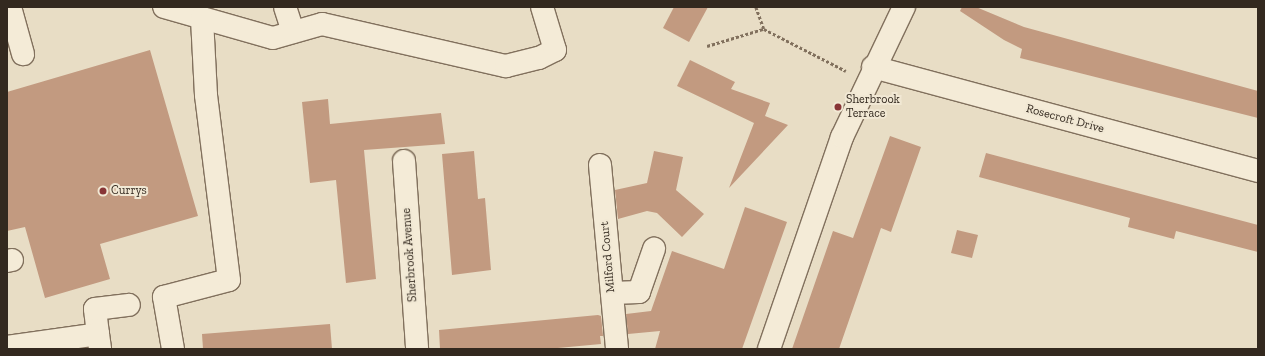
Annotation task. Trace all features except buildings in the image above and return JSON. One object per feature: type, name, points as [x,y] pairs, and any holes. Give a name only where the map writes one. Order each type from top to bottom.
[{"type":"street","points":[[10,7],[23,54]]},
{"type":"street","points":[[164,7],[273,38],[322,24],[506,66],[539,58],[555,50],[542,7]]},
{"type":"street","points":[[285,7],[293,32]]},
{"type":"street","points":[[769,349],[842,137],[870,74],[904,7]]},
{"type":"street","points":[[173,349],[164,297],[229,280],[206,95],[202,18]]},
{"type":"street","name":"Rosecroft Drive","points":[[870,74],[1258,171]]},
{"type":"street","name":"Sherbrook Avenue","points":[[404,161],[417,349]]},
{"type":"street","name":"Milford Court","points":[[600,165],[617,349]]},
{"type":"street","points":[[612,293],[639,292],[654,249]]},
{"type":"street","points":[[7,347],[99,341],[95,308],[129,305]]},
{"type":"path","points":[[756,7],[764,28]]},
{"type":"path","points":[[707,46],[764,28],[870,74]]},
{"type":"place","name":"Sherbrook Terrace","points":[[838,107]]},
{"type":"place","name":"Currys","points":[[103,191]]}]
